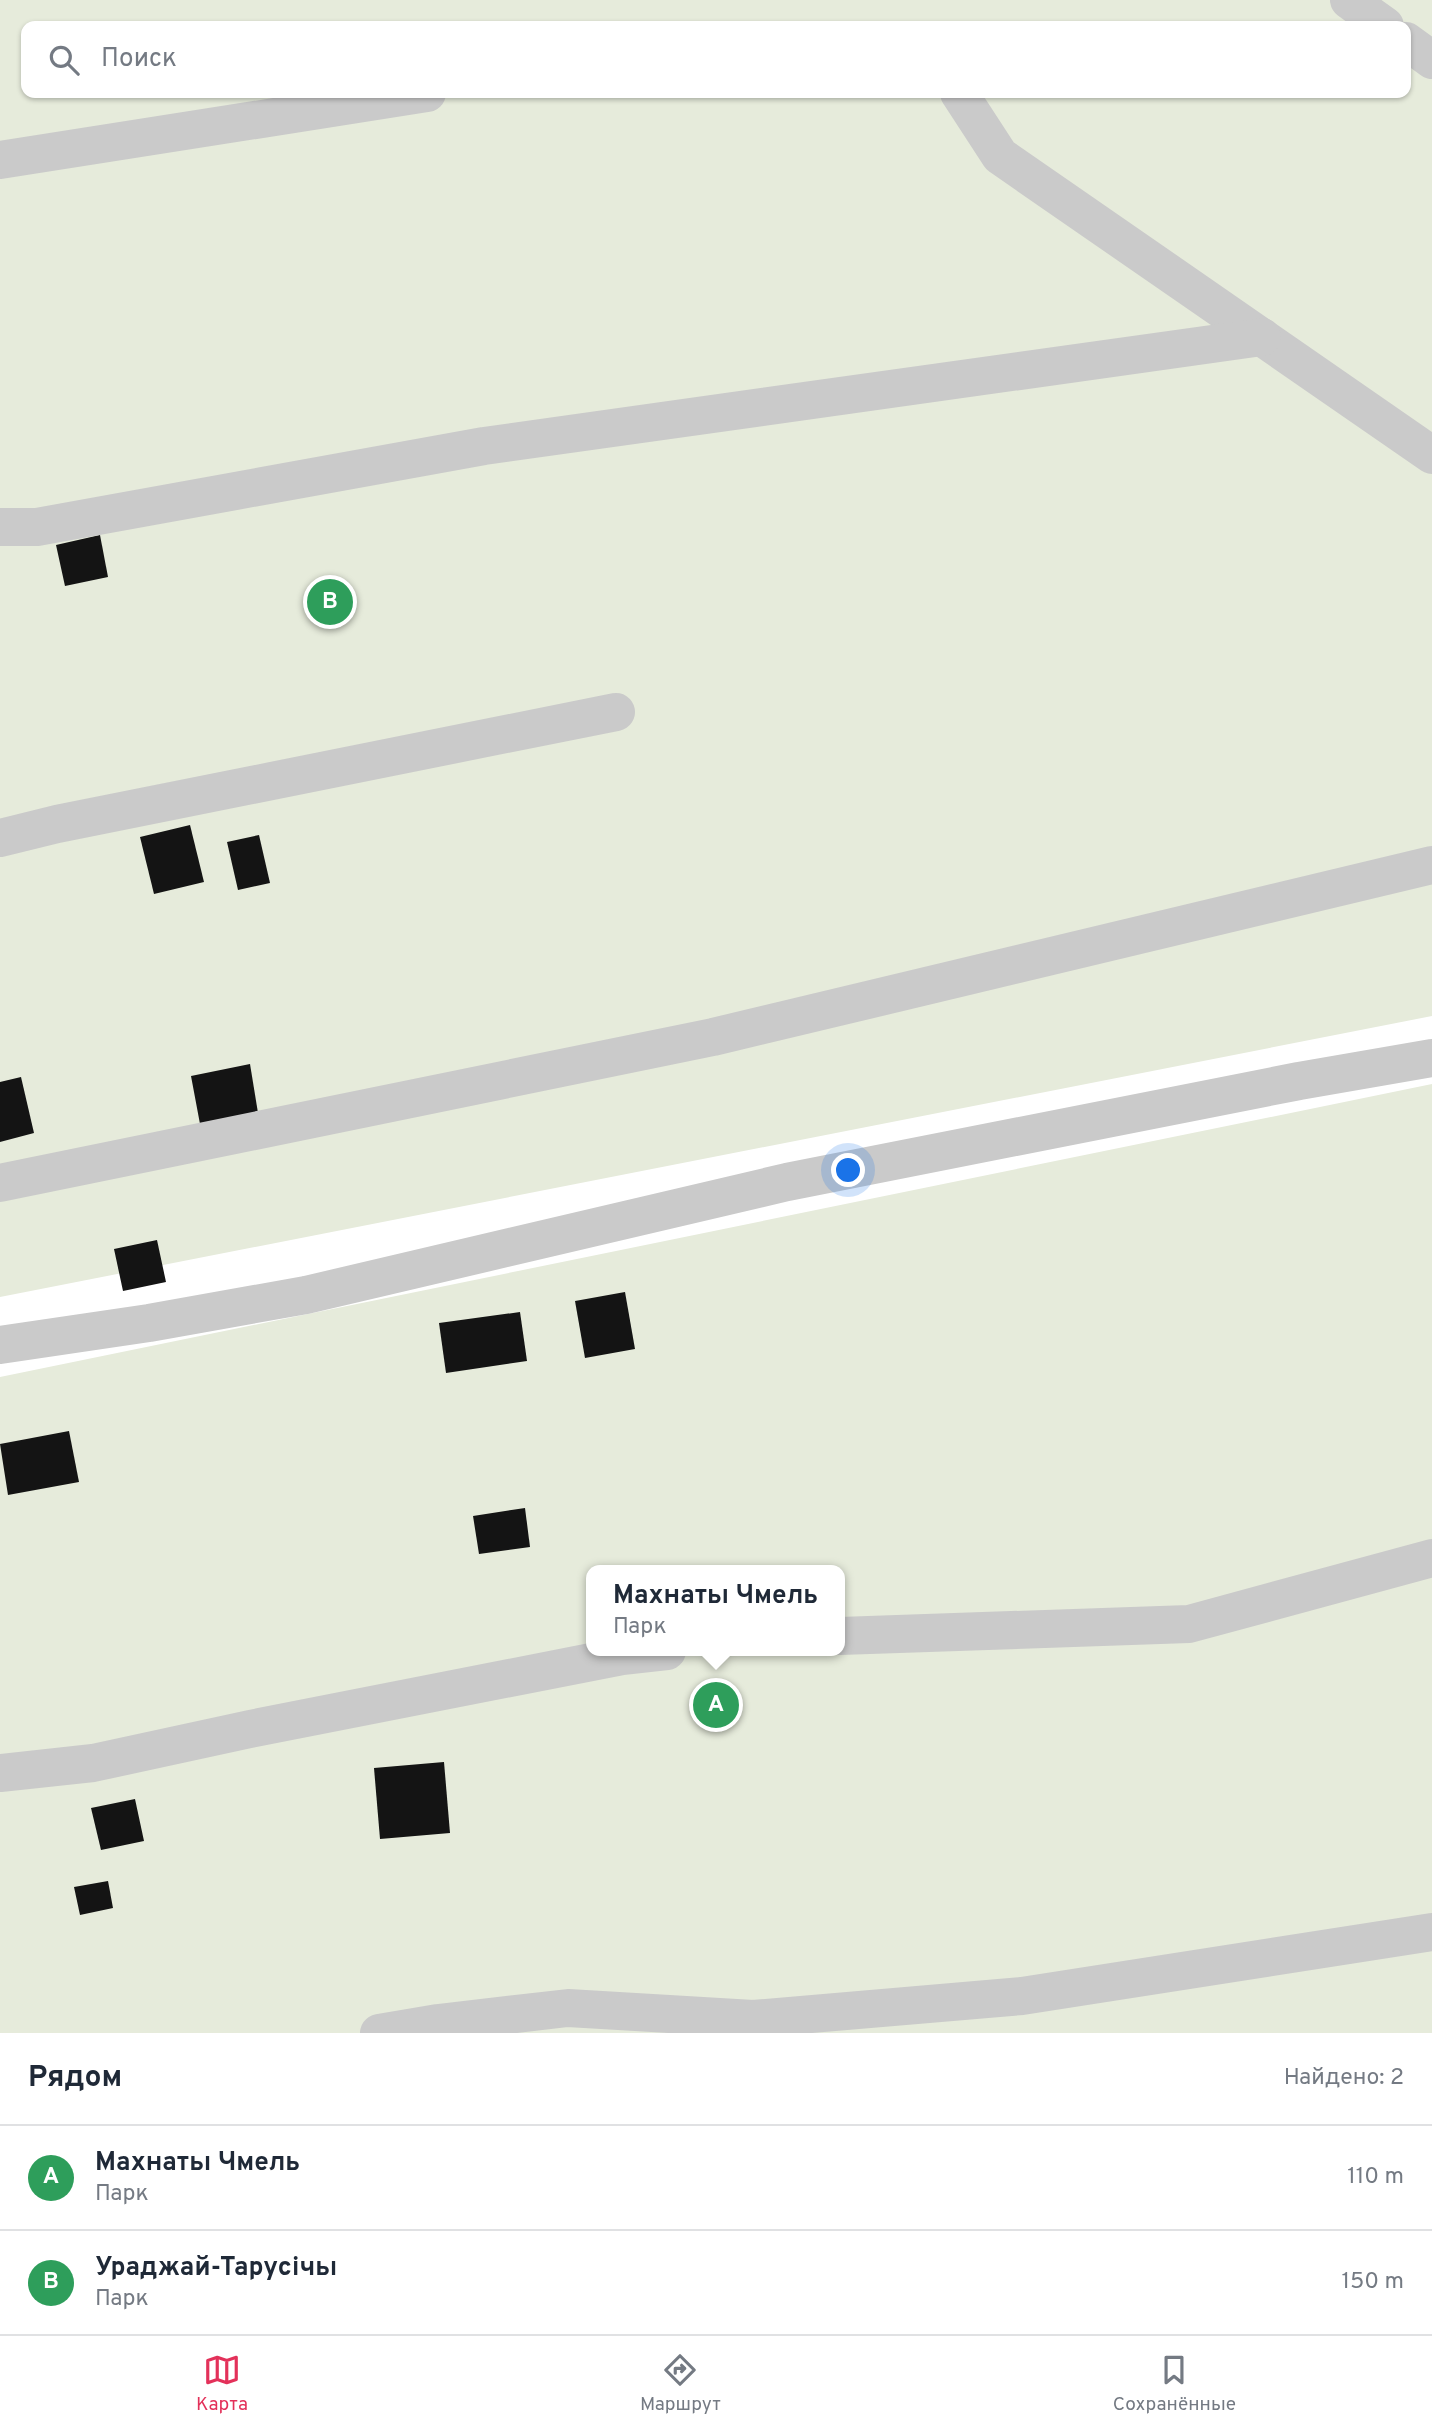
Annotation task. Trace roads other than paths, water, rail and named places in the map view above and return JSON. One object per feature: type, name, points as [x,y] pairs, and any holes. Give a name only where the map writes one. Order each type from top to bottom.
[{"type":"street","points":[[1349,0],[1378,21]]},
{"type":"street","points":[[1411,45],[1432,60]]},
{"type":"street","points":[[0,160],[395,98]]},
{"type":"street","points":[[962,98],[1000,156],[1432,454]]},
{"type":"street","points":[[0,527],[37,527],[484,446],[1262,337]]},
{"type":"street","points":[[0,838],[70,821],[616,712]]},
{"type":"street","points":[[0,1183],[713,1037],[1432,865]]},
{"type":"street","points":[[0,1345],[306,1296],[787,1182],[1299,1081],[1432,1058]]},
{"type":"street","points":[[845,1636],[1189,1624],[1432,1559]]},
{"type":"street","points":[[0,1773],[93,1763],[276,1723],[631,1656]]},
{"type":"street","points":[[379,2033],[438,2023],[568,2008],[753,2019],[1022,1996],[1432,1932]]},
{"type":"place","name":"Ураджай-Тарусічы","points":[[330,602]]},
{"type":"place","name":"Махнаты Чмель","points":[[716,1705]]}]
